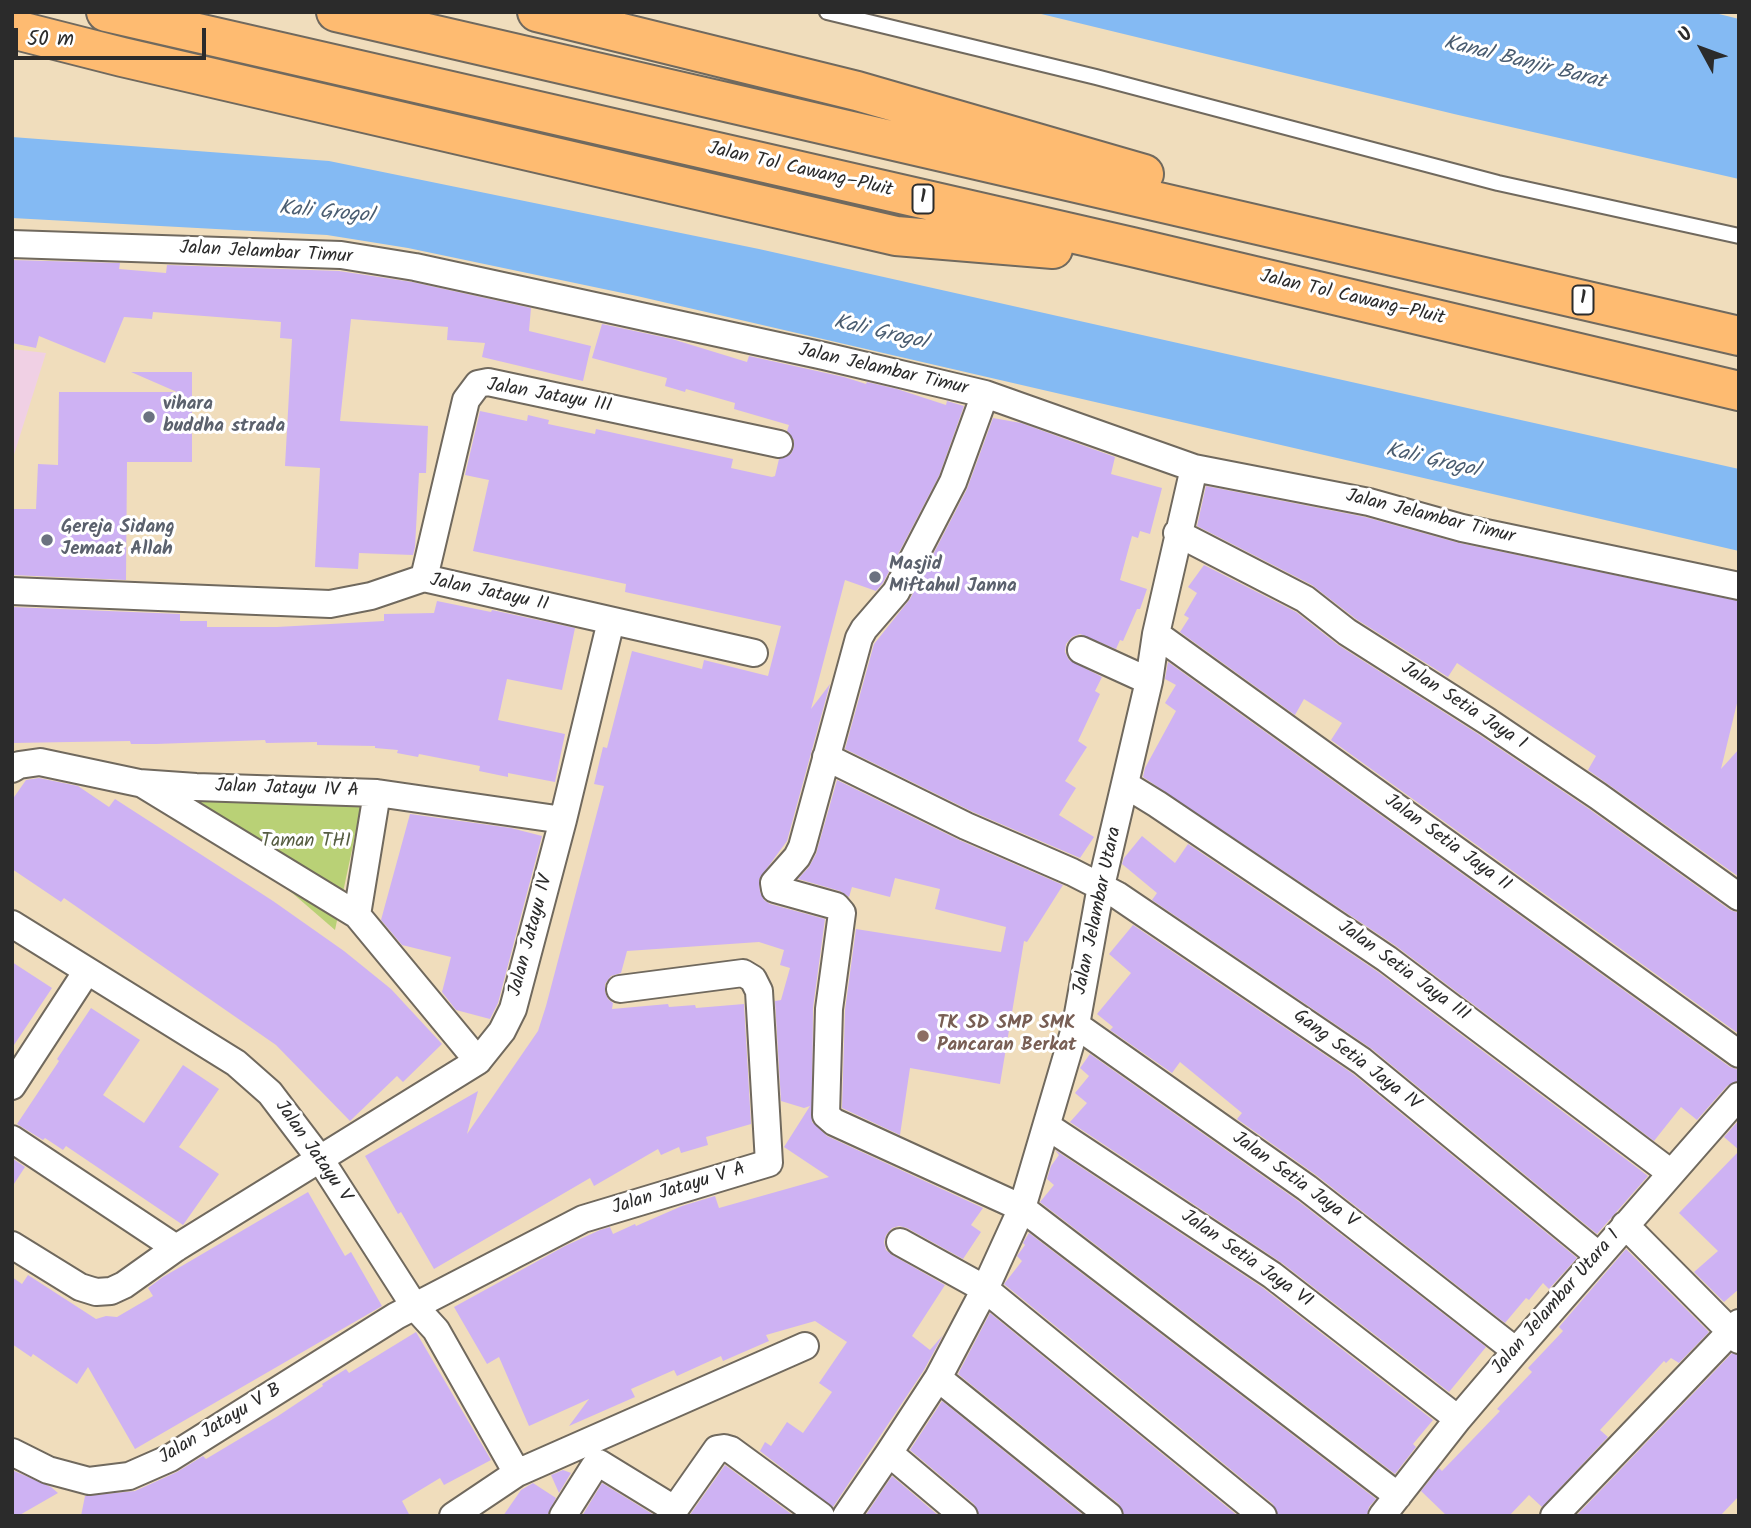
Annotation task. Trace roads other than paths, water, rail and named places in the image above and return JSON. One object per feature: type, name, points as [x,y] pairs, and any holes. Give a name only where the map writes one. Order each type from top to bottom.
[{"type":"highway","name":"Jalan Tol Cawang–Pluit","points":[[106,12],[1132,247],[1739,391]]},
{"type":"highway","name":"1","points":[[336,12],[1739,336]]},
{"type":"highway","points":[[537,12],[857,91],[1303,220],[1428,264]]},
{"type":"highway","points":[[12,29],[122,57],[896,236],[1090,252],[1132,247]]},
{"type":"street","name":"Jalan Jelambar Timur","points":[[12,244],[341,255],[415,267],[985,394],[1194,468],[1369,502],[1462,527],[1739,586]]},
{"type":"street","name":"Jalan Jatayu III","points":[[424,578],[466,400],[478,384],[488,382],[779,444]]},
{"type":"street","points":[[985,394],[964,458],[934,519],[896,592],[859,638],[802,847],[774,886],[778,890],[836,906],[842,913],[829,1009],[826,1115],[834,1122],[1022,1208],[1377,1480],[1390,1506]]},
{"type":"street","name":"Jalan Jelambar Utara","points":[[846,1516],[938,1378],[985,1289],[1022,1208],[1076,1025],[1101,886],[1149,681],[1177,533],[1194,468]]},
{"type":"street","name":"Jalan Setia Jaya I","points":[[1177,533],[1305,599],[1348,632],[1598,796],[1739,897]]},
{"type":"street","name":"Jalan Jatayu II","points":[[12,591],[330,604],[371,596],[424,578],[754,653]]},
{"type":"street","name":"Jalan Jatayu IV","points":[[12,1245],[80,1287],[96,1292],[111,1291],[478,1061],[502,1031],[513,1009],[563,820],[611,621]]},
{"type":"street","name":"Jalan Setia Jaya II","points":[[1156,634],[1739,1054]]},
{"type":"street","points":[[1081,650],[1149,681]]},
{"type":"street","name":"Gang Setia Jaya IV","points":[[826,757],[966,826],[1101,886],[1362,1061],[1598,1255]]},
{"type":"street","name":"Jalan Jatayu IV A","points":[[12,769],[19,765],[40,762],[139,783],[377,793],[563,820]]},
{"type":"street","points":[[139,783],[357,915],[478,1061]]},
{"type":"street","name":"Jalan Setia Jaya III","points":[[1126,785],[1387,959],[1671,1173]]},
{"type":"street","points":[[357,915],[377,793]]},
{"type":"street","name":"Jalan Jatayu V","points":[[12,924],[236,1063],[270,1093],[320,1159],[415,1307],[436,1330],[517,1474]]},
{"type":"street","points":[[12,1086],[87,971]]},
{"type":"street","name":"Jalan Jatayu V A","points":[[415,1307],[583,1219],[769,1163],[759,991],[753,979],[743,973],[620,989]]},
{"type":"street","name":"Jalan Setia Jaya V","points":[[1076,1025],[1307,1188],[1511,1348]]},
{"type":"street","name":"Jalan Jelambar Utara I","points":[[1390,1506],[1448,1411],[1598,1255],[1739,1096]]},
{"type":"street","name":"Jalan Setia Jaya VI","points":[[1047,1126],[1272,1275],[1448,1411]]},
{"type":"street","points":[[12,1139],[176,1248]]},
{"type":"street","points":[[1553,1516],[1736,1332],[1625,1225]]},
{"type":"street","points":[[900,1242],[985,1289],[1263,1516]]},
{"type":"street","name":"Jalan Jatayu V B","points":[[12,1452],[48,1469],[89,1480],[129,1476],[170,1458],[384,1323],[415,1307]]},
{"type":"street","points":[[453,1516],[517,1474],[805,1346]]},
{"type":"street","points":[[938,1378],[1108,1516]]},
{"type":"street","points":[[563,1516],[594,1466],[599,1463],[672,1512],[718,1449],[731,1450],[821,1516]]},
{"type":"street","points":[[889,1453],[964,1516]]},
{"type":"lane","points":[[827,12],[1096,78],[1498,183],[1739,236]]},
{"type":"water","name":"Kanal Banjir Barat","points":[[1033,12],[1711,12],[1739,19],[1739,179],[1454,114]]},
{"type":"water","name":"Kali Grogol","points":[[12,137],[329,161],[759,249],[1739,469],[1739,551],[637,296],[408,248],[327,235],[12,218]]},
{"type":"place","name":"vihara buddha strada","points":[[149,417]]},
{"type":"place","name":"Gereja Sidang Jemaat Allah","points":[[47,540]]},
{"type":"place","name":"Masjid Miftahul Janna","points":[[875,577]]},
{"type":"place","name":"TK SD SMP SMK Pancaran Berkat","points":[[923,1036]]},
{"type":"park label","name":"Taman THI","points":[[306,843]]}]
